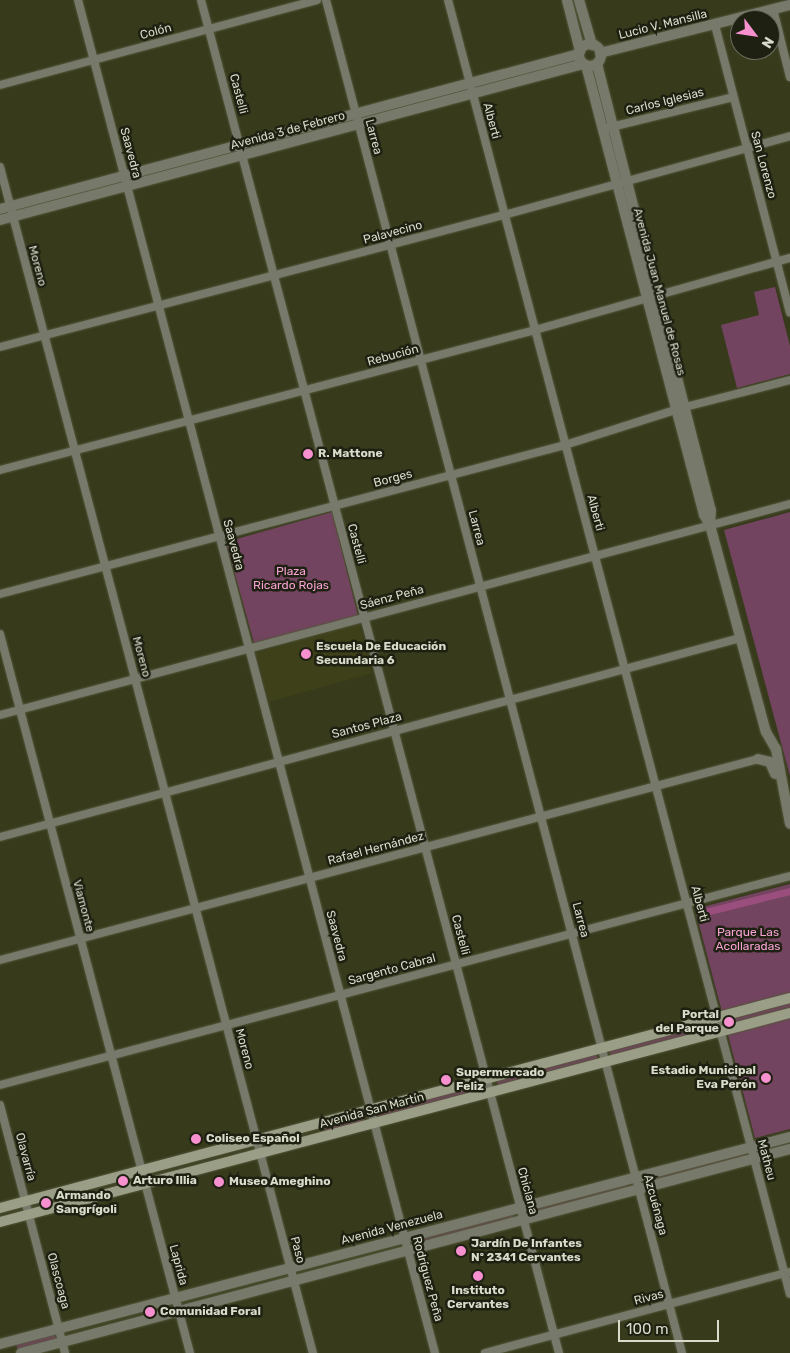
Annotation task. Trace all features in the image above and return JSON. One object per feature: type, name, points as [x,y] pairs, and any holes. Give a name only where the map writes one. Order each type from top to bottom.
[{"type":"main road","name":"Avenida San Martín","points":[[0,1208],[790,998]]},
{"type":"main road","name":"Avenida San Martín","points":[[0,1222],[790,1014]]},
{"type":"street","name":"Saavedra","points":[[78,0],[374,1124]]},
{"type":"street","name":"Castelli","points":[[202,0],[490,1093]]},
{"type":"street","name":"Colón","points":[[0,85],[317,0]]},
{"type":"street","name":"Larrea","points":[[326,0],[606,1062]]},
{"type":"street","name":"Alberti","points":[[448,0],[720,1031]]},
{"type":"street","name":"Avenida Juan Manuel de Rosas","points":[[567,0],[582,58],[607,128],[681,409],[711,510],[710,524],[766,732],[776,749],[781,791],[790,824]]},
{"type":"street","points":[[579,0],[592,45],[598,58]]},
{"type":"street","name":"Lucio V. Mansilla","points":[[582,58],[598,58],[790,5]]},
{"type":"street","points":[[773,9],[790,77]]},
{"type":"street","name":"San Lorenzo","points":[[715,25],[790,312]]},
{"type":"street","points":[[582,58],[592,45]]},
{"type":"street","name":"Avenida 3 de Febrero","points":[[5,207],[124,176],[241,151],[471,90],[582,58]]},
{"type":"street","name":"Avenida Juan Manuel de Rosas","points":[[598,58],[607,128]]},
{"type":"street","name":"Carlos Iglesias","points":[[607,128],[733,97]]},
{"type":"street","name":"Palavecino","points":[[0,347],[504,215],[621,181],[790,136]]},
{"type":"street","name":"Avenida 3 de Febrero","points":[[0,220],[127,188],[241,151]]},
{"type":"street","name":"Moreno","points":[[0,167],[5,207],[13,217],[260,1154]]},
{"type":"street","name":"Rebución","points":[[0,470],[535,330],[790,258]]},
{"type":"street","name":"Borges","points":[[0,594],[565,445],[681,409],[790,380]]},
{"type":"street","name":"Sáenz Peña","points":[[0,715],[790,504]]},
{"type":"street","name":"Viamonte","points":[[0,634],[145,1184]]},
{"type":"street","name":"Santos Plaza","points":[[0,837],[740,638]]},
{"type":"street","points":[[766,732],[766,747],[758,759],[770,762],[781,791]]},
{"type":"street","name":"Rafael Hernández","points":[[0,960],[656,788],[758,759]]},
{"type":"street","name":"Sargento Cabral","points":[[0,1085],[790,876]]},
{"type":"street","name":"Matheu","points":[[720,1031],[787,1273],[790,1294]]},
{"type":"street","name":"Azcuénaga","points":[[606,1062],[682,1353]]},
{"type":"street","name":"Chiclana","points":[[490,1093],[559,1353]]},
{"type":"street","name":"Olavarría","points":[[0,1105],[29,1215]]},
{"type":"street","name":"Rodríguez Peña","points":[[374,1124],[435,1353]]},
{"type":"street","name":"Avenida Venezuela","points":[[0,1344],[790,1137]]},
{"type":"street","name":"Avenida Venezuela","points":[[21,1353],[790,1149]]},
{"type":"street","name":"Paso","points":[[260,1154],[313,1353]]},
{"type":"street","name":"Laprida","points":[[145,1184],[190,1353]]},
{"type":"street","name":"Olascoaga","points":[[29,1215],[65,1353]]},
{"type":"street","name":"Rivas","points":[[485,1353],[787,1273]]},
{"type":"shaded area","points":[[359,624],[372,673],[269,702],[256,653]]},
{"type":"green space","points":[[775,287],[790,346],[790,374],[737,388],[721,325],[759,315],[754,292]]},
{"type":"green space","name":"Plaza Ricardo Rojas","points":[[332,512],[358,616],[254,643],[226,542]]},
{"type":"green space","points":[[790,512],[790,776],[724,530]]},
{"type":"green space","name":"Parque Las Acollaradas","points":[[790,884],[790,1129],[755,1138],[695,909]]},
{"type":"green space","points":[[708,1023],[710,1030],[611,1056],[609,1050]]},
{"type":"green space","points":[[596,1054],[598,1060],[498,1087],[497,1081]]},
{"type":"green space","points":[[477,1086],[478,1092],[379,1119],[377,1113]]},
{"type":"green space","points":[[363,1116],[364,1122],[326,1132],[324,1126]]},
{"type":"green space","points":[[744,1151],[745,1157],[646,1184],[645,1178]]},
{"type":"green space","points":[[626,1182],[628,1188],[529,1215],[527,1209]]},
{"type":"green space","points":[[512,1212],[514,1218],[415,1245],[413,1239]]},
{"type":"green space","points":[[55,1333],[56,1340],[18,1350],[16,1344]]},
{"type":"waterway","points":[[705,912],[790,891]]},
{"type":"place","name":"R. Mattone","points":[[308,454]]},
{"type":"place","name":"Escuela De Educación Secundaria 6","points":[[306,654]]},
{"type":"place","name":"Portal del Parque","points":[[729,1022]]},
{"type":"place","name":"Estadio Municipal Eva Perón","points":[[766,1078]]},
{"type":"place","name":"Supermercado Feliz","points":[[446,1080]]},
{"type":"place","name":"Coliseo Español","points":[[196,1139]]},
{"type":"place","name":"Arturo Illia","points":[[123,1181]]},
{"type":"place","name":"Museo Ameghino","points":[[219,1182]]},
{"type":"place","name":"Armando Sangrígoli","points":[[46,1203]]},
{"type":"place","name":"Jardín De Infantes Nº 2341 Cervantes","points":[[461,1251]]},
{"type":"place","name":"Instituto Cervantes","points":[[478,1276]]},
{"type":"place","name":"Comunidad Foral","points":[[150,1312]]}]
